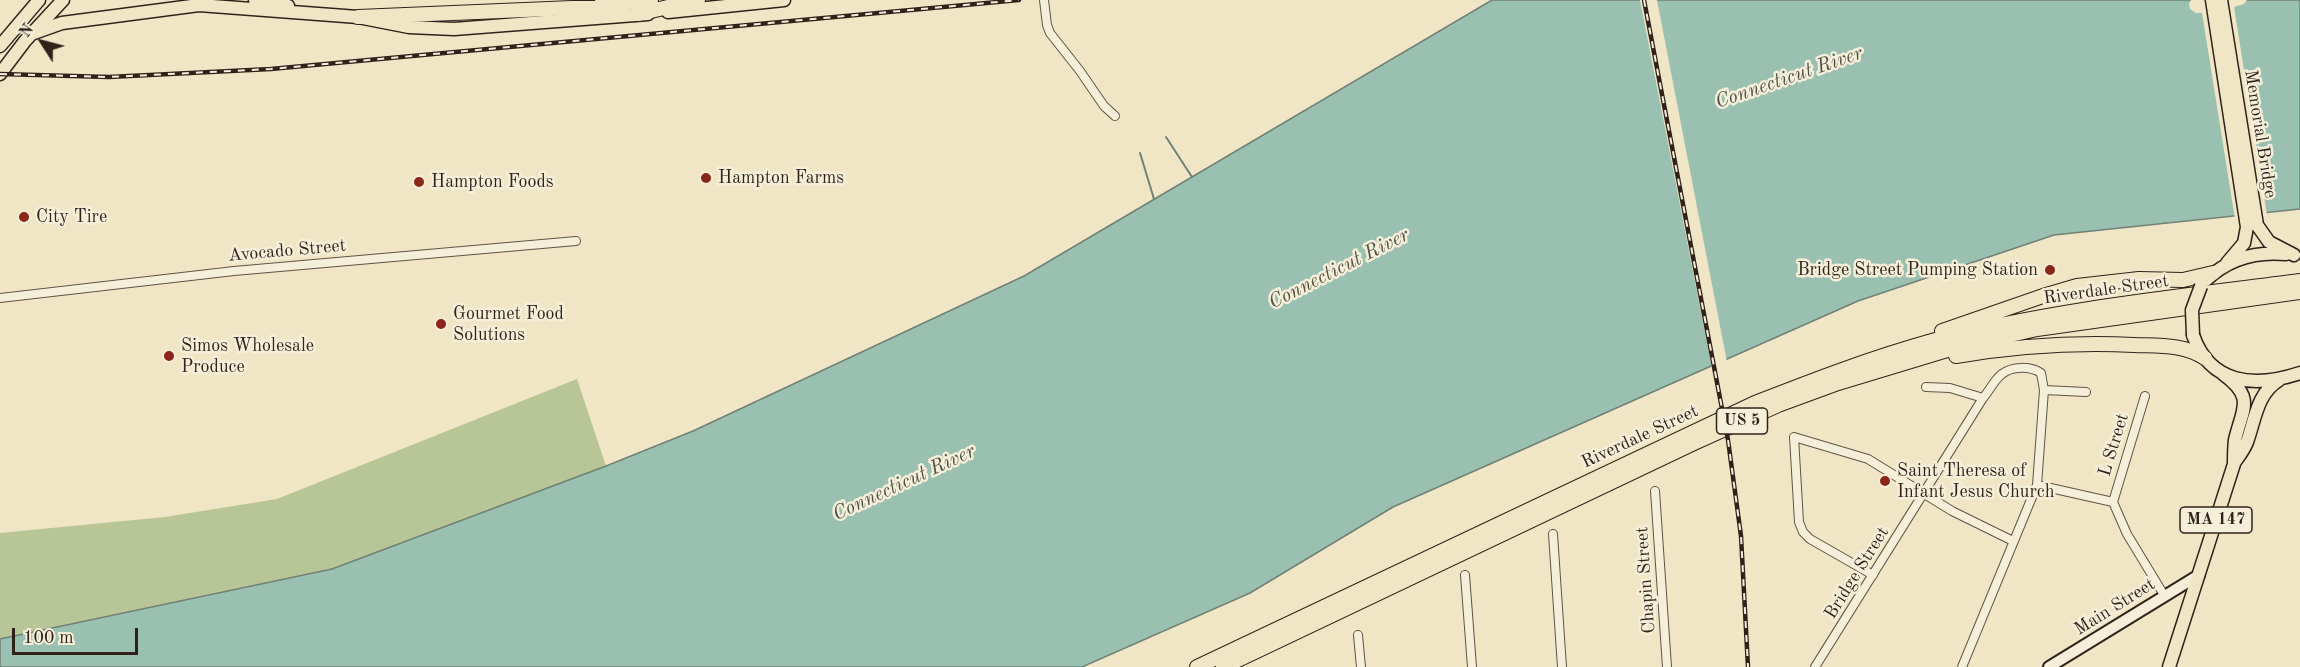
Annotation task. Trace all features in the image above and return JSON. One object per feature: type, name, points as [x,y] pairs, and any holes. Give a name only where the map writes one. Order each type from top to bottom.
[{"type":"highway","points":[[358,17],[620,5],[651,0]]},
{"type":"highway","points":[[638,15],[698,0]]},
{"type":"highway","points":[[1886,361],[1942,331],[2065,289],[2131,279],[2182,280],[2213,273]]},
{"type":"highway","name":"Riverdale Street","points":[[1223,667],[1750,417],[1933,341],[2033,318],[2300,281]]},
{"type":"highway","name":"Riverdale Street","points":[[1197,667],[1755,403],[1886,361],[2037,329],[2300,292]]},
{"type":"highway","points":[[1886,361],[2073,342],[2180,347],[2205,358]]},
{"type":"main road","points":[[0,46],[39,0]]},
{"type":"main road","points":[[0,74],[31,34],[63,0]]},
{"type":"main road","points":[[255,0],[321,13]]},
{"type":"main road","points":[[31,34],[62,22],[186,6],[223,6],[280,12],[321,13],[358,17],[409,27],[462,29],[638,15],[784,0]]},
{"type":"main road","name":"Memorial Bridge","points":[[2212,0],[2253,230]]},
{"type":"main road","name":"Memorial Bridge","points":[[2221,0],[2253,230]]},
{"type":"main road","points":[[2297,256],[2272,244],[2253,230],[2242,247],[2201,286],[2192,310],[2193,334],[2205,358],[2223,374],[2255,381],[2283,378],[2300,373]]},
{"type":"main road","points":[[2227,262],[2265,253],[2297,256]]},
{"type":"main road","name":"MA 147","points":[[2223,374],[2237,388],[2245,402],[2245,412],[2235,441],[2234,464]]},
{"type":"main road","name":"MA 147","points":[[2169,667],[2234,464],[2246,445],[2262,397],[2271,385],[2283,378]]},
{"type":"street","points":[[1044,0],[1050,33],[1074,62],[1104,106],[1115,116]]},
{"type":"street","name":"Avocado Street","points":[[1,298],[234,271],[576,241]]},
{"type":"street","name":"Bridge Street","points":[[1815,667],[1983,398],[2002,374],[2020,368],[2035,369],[2042,375],[2044,390]]},
{"type":"street","points":[[1926,387],[1950,388],[1983,398]]},
{"type":"street","points":[[1962,667],[2037,485],[2044,390],[2086,392]]},
{"type":"street","name":"L Street","points":[[2113,502],[2145,396]]},
{"type":"street","points":[[1873,576],[1810,539],[1803,532],[1799,522],[1794,437],[1861,455],[1960,515],[2013,541]]},
{"type":"street","points":[[2037,485],[2113,502],[2127,534],[2164,596]]},
{"type":"street","name":"Chapin Street","points":[[1655,490],[1667,667]]},
{"type":"street","points":[[1553,534],[1562,667]]},
{"type":"street","points":[[1466,575],[1472,667]]},
{"type":"street","name":"Main Street","points":[[2054,666],[2199,575]]},
{"type":"street","points":[[1358,635],[1361,667]]},
{"type":"shaded area","points":[[577,379],[606,466],[332,569],[0,639],[0,533],[165,517],[277,499]]},
{"type":"water","name":"Connecticut River","points":[[1492,0],[2300,0],[2300,209],[2054,235],[1858,301],[1393,507],[1250,593],[1082,667],[0,667],[0,639],[332,569],[693,431],[1024,276]]},
{"type":"pier","points":[[1640,0],[1657,0],[1727,362],[1712,369]]},
{"type":"pier","points":[[2191,0],[2247,0],[2244,4],[2234,7],[2267,215],[2235,219],[2202,13],[2196,13],[2190,9]]},
{"type":"waterway","points":[[1166,137],[1192,177]]},
{"type":"waterway","points":[[1140,153],[1154,199]]},
{"type":"railway","points":[[0,74],[109,77],[271,69],[1019,0]]},
{"type":"railway","points":[[1644,0],[1728,440],[1741,536],[1748,667]]},
{"type":"place","name":"Hampton Farms","points":[[706,178]]},
{"type":"place","name":"Hampton Foods","points":[[419,182]]},
{"type":"place","name":"City Tire","points":[[24,217]]},
{"type":"place","name":"Bridge Street Pumping Station","points":[[2050,270]]},
{"type":"place","name":"Gourmet Food Solutions","points":[[441,324]]},
{"type":"place","name":"Simos Wholesale Produce","points":[[169,356]]},
{"type":"place","name":"Saint Theresa of Infant Jesus Church","points":[[1885,481]]}]
